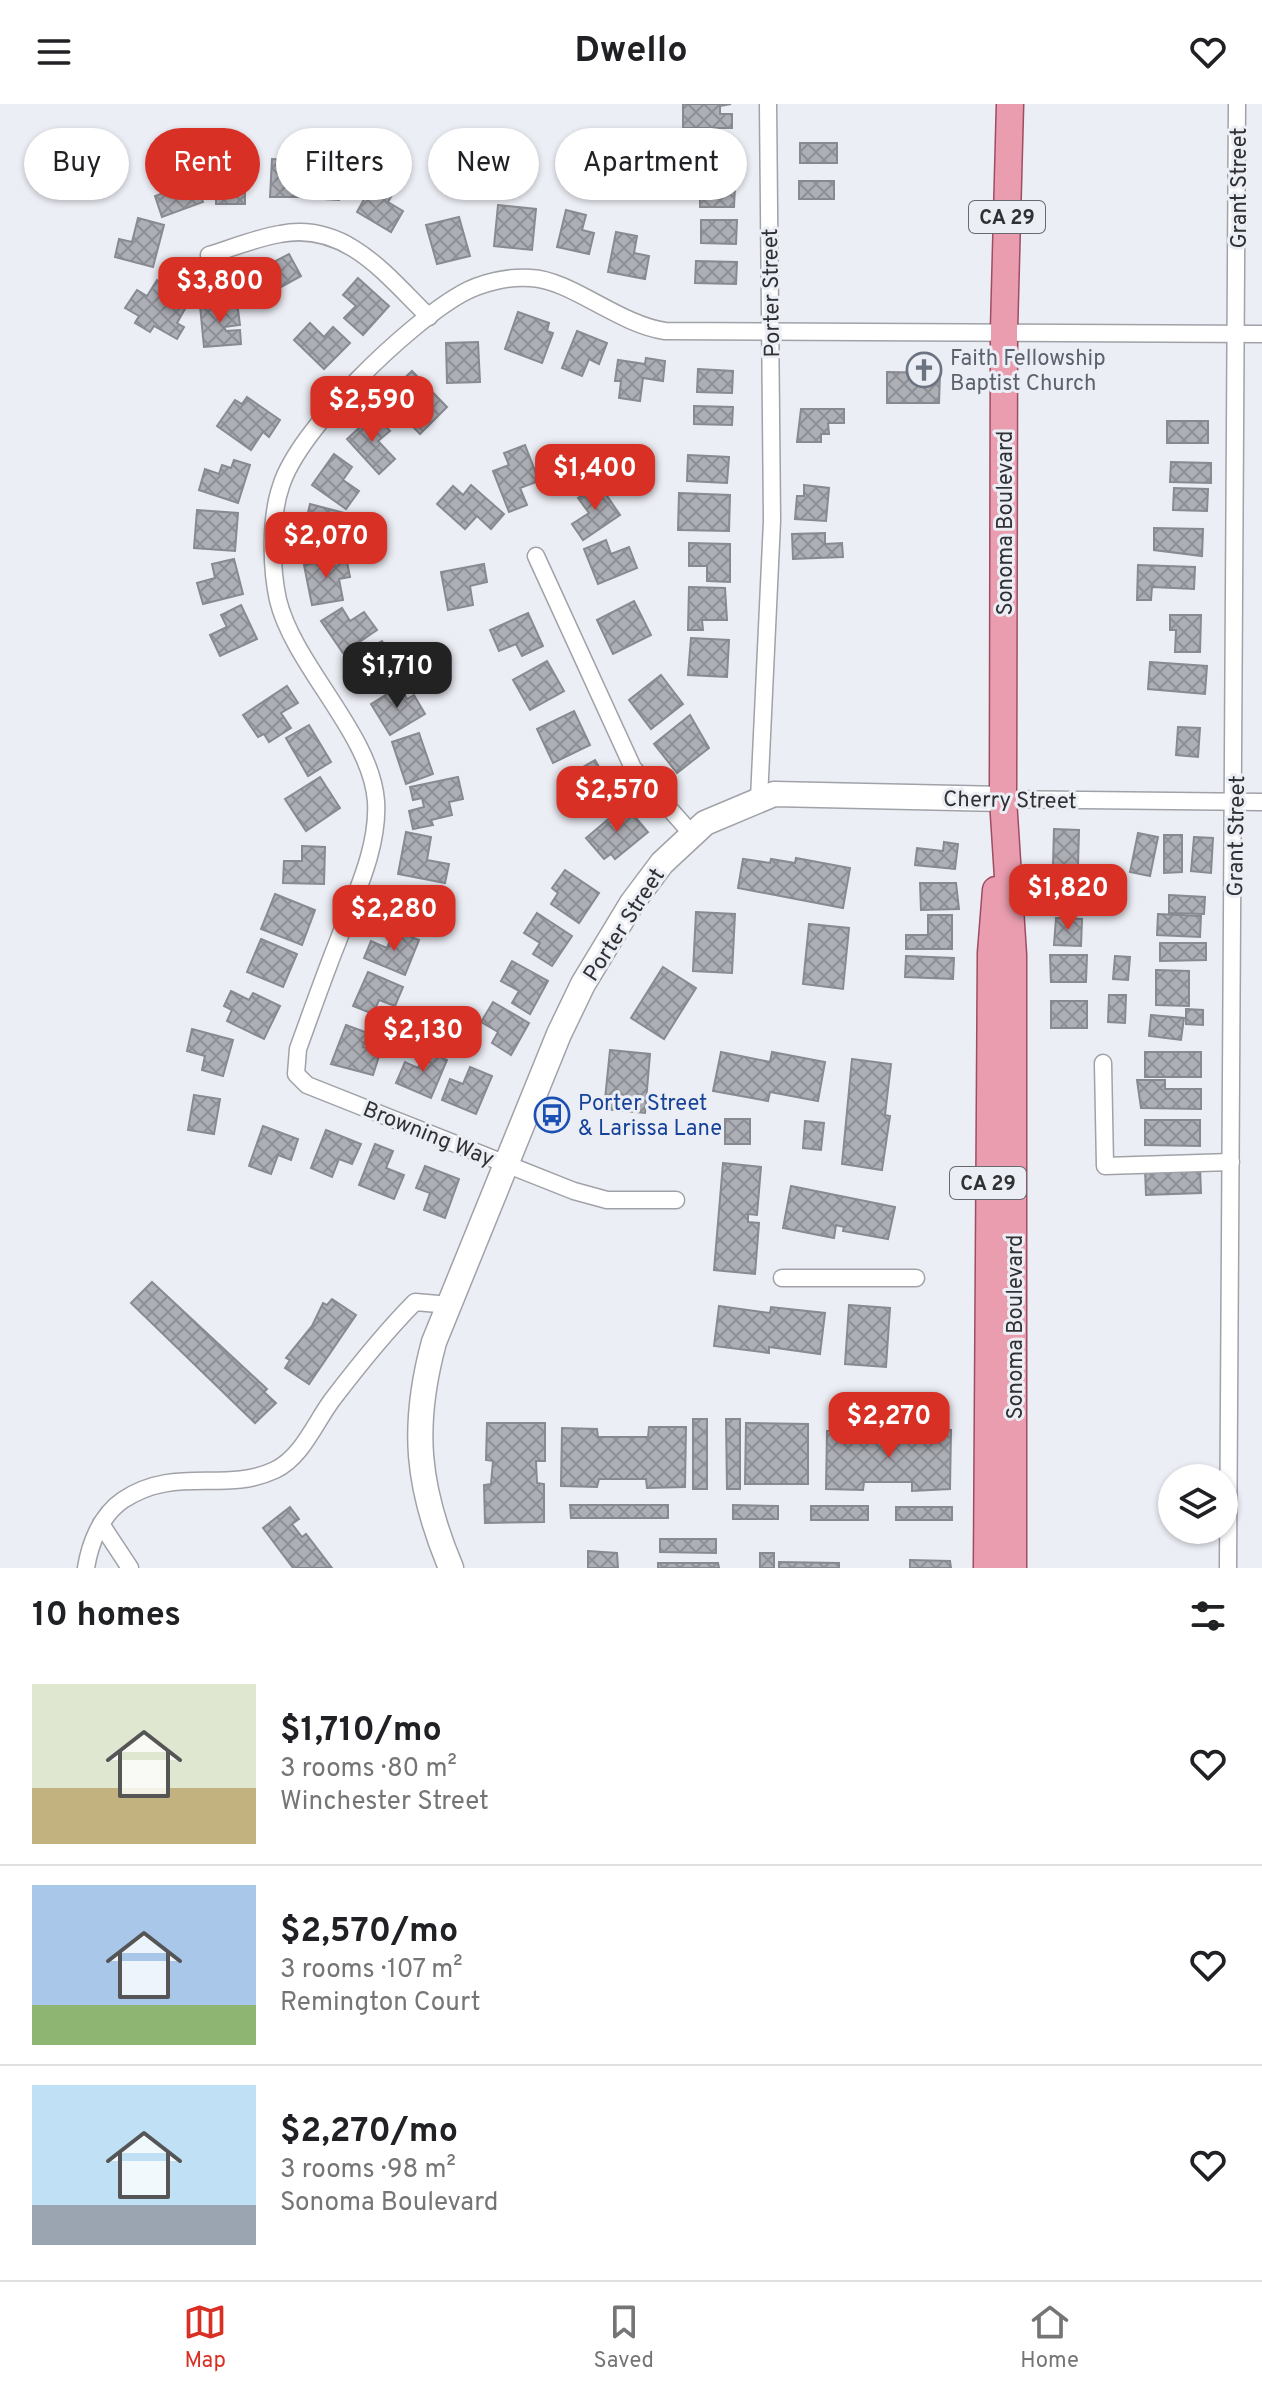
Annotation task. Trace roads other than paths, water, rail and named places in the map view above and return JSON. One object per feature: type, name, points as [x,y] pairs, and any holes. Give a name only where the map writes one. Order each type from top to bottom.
[{"type":"main road","name":"Sonoma Boulevard","points":[[1010,104],[1004,330],[1003,799],[1013,955],[1013,1568]]},
{"type":"main road","name":"Sonoma Boulevard","points":[[987,1568],[991,953],[1003,799]]},
{"type":"street","name":"Porter Street","points":[[451,1568],[439,1539],[422,1476],[418,1434],[421,1390],[434,1342],[583,984],[632,903],[662,863],[705,823],[759,799],[772,521],[768,104]]},
{"type":"street","name":"Grant Street","points":[[1228,1568],[1238,334],[1237,104]]},
{"type":"street","points":[[209,255],[282,233],[335,238],[368,255],[429,317],[461,294],[487,283],[531,278],[556,284],[646,328],[665,331],[1004,330],[1262,334]]},
{"type":"street","name":"Browning Way","points":[[429,317],[322,417],[291,460],[280,488],[274,564],[278,601],[292,633],[364,761],[376,803],[364,872],[298,1049],[296,1074],[307,1085],[506,1164],[607,1200],[676,1200]]},
{"type":"street","points":[[536,556],[633,768],[692,834]]},
{"type":"street","name":"Cherry Street","points":[[759,799],[774,794],[1262,802]]},
{"type":"street","points":[[1103,1063],[1105,1166],[1231,1162]]},
{"type":"street","points":[[782,1278],[916,1278]]},
{"type":"street","points":[[86,1568],[89,1548],[101,1524],[116,1505],[144,1486],[168,1480],[259,1476],[278,1469],[300,1449],[384,1333],[415,1302],[450,1305]]},
{"type":"street","points":[[101,1524],[130,1568]]},
{"type":"place","name":"Faith Fellowship Baptist Church","points":[[924,370]]},
{"type":"place","name":"Porter Street & Larissa Lane","points":[[552,1115]]}]
